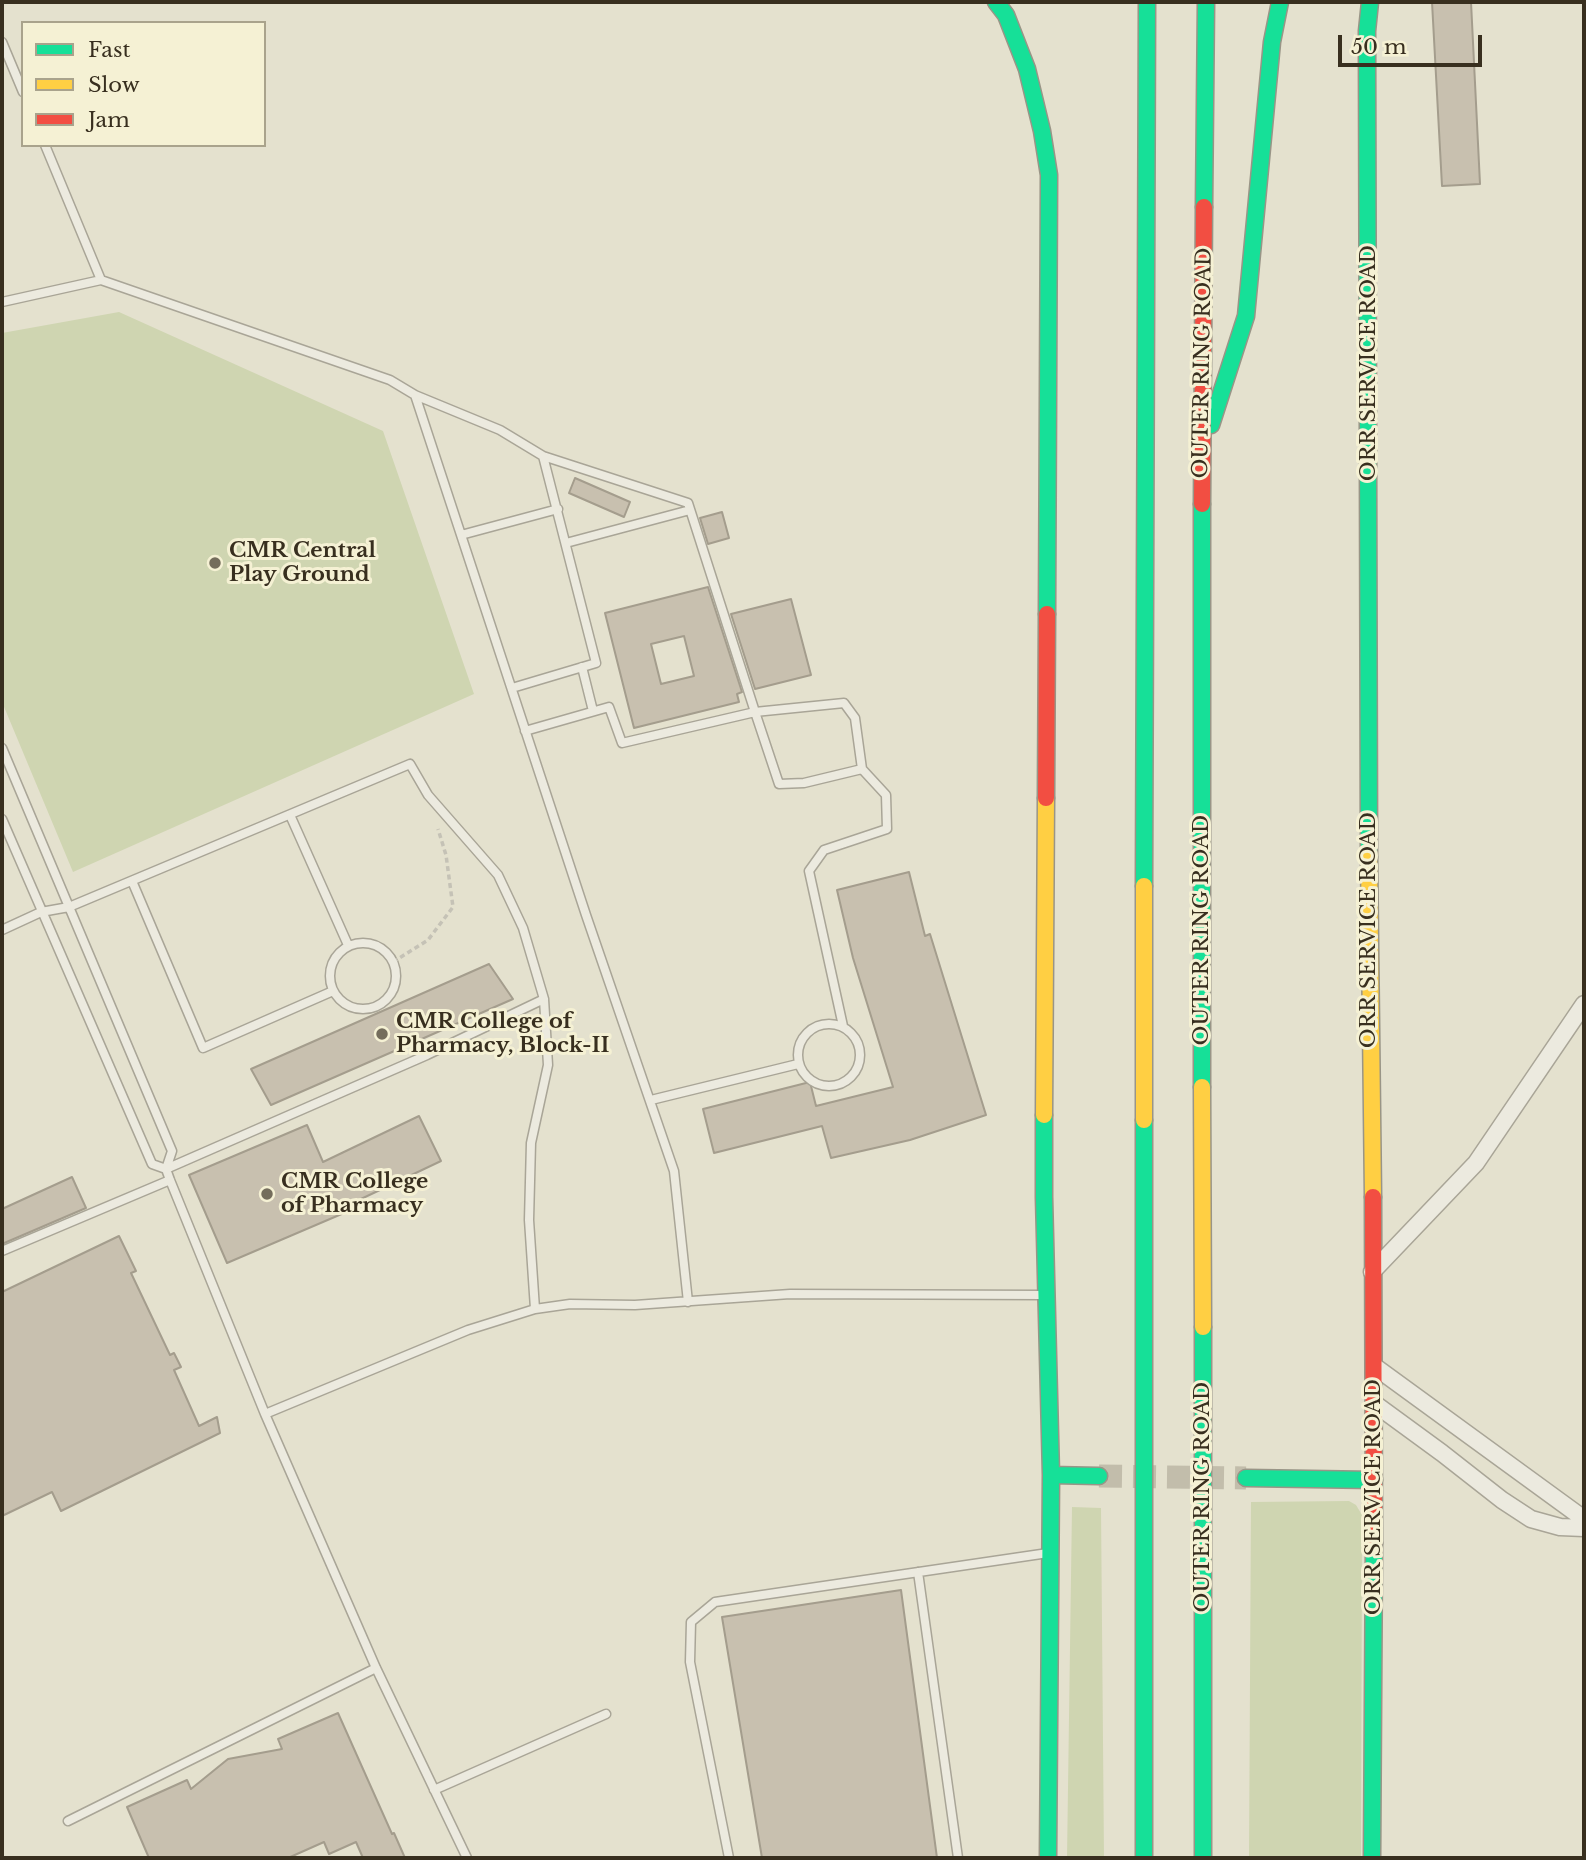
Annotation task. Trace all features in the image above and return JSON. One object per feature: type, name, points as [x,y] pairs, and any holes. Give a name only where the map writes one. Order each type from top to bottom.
[{"type":"main road","points":[[996,2],[1006,15],[1027,69],[1049,174],[1045,986],[1051,1475],[1048,1858]]},
{"type":"main road","points":[[1144,1858],[1144,472],[1147,2]]},
{"type":"main road","name":"OUTER RING ROAD","points":[[1203,1858],[1202,453],[1206,2]]},
{"type":"main road","points":[[1202,453],[1246,316],[1272,42],[1280,2]]},
{"type":"main road","name":"ORR SERVICE ROAD","points":[[1370,2],[1367,31],[1368,795],[1375,1404],[1372,1858]]},
{"type":"main road","points":[[1051,1475],[1099,1476]]},
{"type":"main road","points":[[1246,1478],[1374,1480]]},
{"type":"street","points":[[1372,1272],[1476,1163],[1584,1004]]},
{"type":"street","points":[[1568,1030],[1584,1020]]},
{"type":"street","points":[[1374,1366],[1584,1519]]},
{"type":"street","points":[[1375,1404],[1502,1500],[1531,1518],[1560,1527],[1584,1528]]},
{"type":"lane","points":[[2,42],[21,87]]},
{"type":"lane","points":[[46,147],[101,280]]},
{"type":"lane","points":[[2,302],[101,280],[390,380],[415,395],[500,430],[543,456],[688,503],[779,783],[804,783],[862,769]]},
{"type":"lane","points":[[415,395],[674,1171],[688,1302]]},
{"type":"lane","points":[[512,688],[596,663],[543,456]]},
{"type":"lane","points":[[461,535],[558,509]]},
{"type":"lane","points":[[566,543],[690,510]]},
{"type":"lane","points":[[582,667],[593,711]]},
{"type":"lane","points":[[526,731],[609,707],[622,743],[755,712],[844,703],[855,718],[862,769],[886,795],[887,829],[824,850],[809,871],[843,1026]]},
{"type":"lane","points":[[2,748],[172,1152],[166,1169],[265,1414],[376,1668],[467,1858]]},
{"type":"lane","points":[[2,930],[41,912],[69,907],[410,764],[428,795],[498,875],[523,928],[544,999],[548,1065],[531,1143],[529,1220],[535,1309]]},
{"type":"lane","points":[[290,815],[348,946]]},
{"type":"lane","points":[[2,819],[152,1164],[166,1169],[427,1055],[544,999]]},
{"type":"lane","points":[[132,881],[204,1048],[333,990]]},
{"type":"lane","points":[[365,942],[382,948],[393,962],[396,979],[390,995],[377,1006],[360,1009],[344,1003],[333,990],[329,974],[335,957],[348,946],[365,942]]},
{"type":"lane","points":[[825,1023],[843,1026],[856,1038],[862,1055],[856,1073],[842,1085],[825,1087],[808,1079],[799,1064],[799,1046],[808,1030],[825,1023]]},
{"type":"lane","points":[[651,1101],[799,1064]]},
{"type":"lane","points":[[2,1251],[170,1180]]},
{"type":"lane","points":[[265,1414],[468,1330],[535,1309],[570,1304],[635,1305],[790,1294],[1047,1295]]},
{"type":"lane","points":[[729,1858],[690,1662],[691,1622],[715,1602],[1051,1553]]},
{"type":"lane","points":[[918,1572],[958,1858]]},
{"type":"lane","points":[[68,1821],[376,1668]]},
{"type":"lane","points":[[434,1790],[606,1714]]},
{"type":"path","points":[[393,962],[428,940],[453,907],[446,855],[428,795]]},
{"type":"green space","name":"CMR Central Play Ground","points":[[119,312],[383,431],[474,694],[73,872],[2,702],[2,333]]},
{"type":"green space","points":[[1349,1501],[1356,1505],[1362,1515],[1361,1858],[1249,1858],[1251,1502]]},
{"type":"green space","points":[[1072,1507],[1101,1508],[1104,1858],[1067,1858]]},
{"type":"building","points":[[1432,2],[1471,2],[1480,184],[1442,186]]},
{"type":"building","points":[[575,478],[630,502],[624,517],[569,493]]},
{"type":"building","points":[[722,512],[729,538],[708,544],[700,518]]},
{"type":"building","points":[[708,587],[742,692],[737,694],[739,702],[634,728],[605,613]],"holes":[[[684,636],[694,676],[661,684],[651,644]]]},
{"type":"building","points":[[791,599],[811,675],[755,689],[731,614]]},
{"type":"building","points":[[909,872],[925,936],[930,934],[986,1115],[910,1140],[831,1158],[822,1126],[714,1153],[703,1109],[810,1082],[816,1106],[893,1087],[853,958],[837,890]]},
{"type":"building","name":"CMR College of Pharmacy, Block-II","points":[[489,964],[513,999],[271,1105],[251,1069]]},
{"type":"building","name":"CMR College of Pharmacy","points":[[419,1116],[441,1161],[342,1208],[344,1213],[227,1263],[189,1175],[307,1125],[323,1162]]},
{"type":"building","points":[[72,1177],[86,1208],[2,1244],[2,1209]]},
{"type":"building","points":[[119,1236],[136,1271],[131,1273],[170,1355],[174,1353],[181,1367],[174,1370],[199,1426],[217,1417],[220,1433],[61,1511],[52,1492],[2,1516],[2,1292]]},
{"type":"building","points":[[901,1590],[937,1858],[762,1858],[722,1617]]},
{"type":"building","points":[[338,1713],[405,1858],[363,1858],[356,1842],[329,1854],[324,1842],[288,1858],[149,1858],[127,1807],[187,1780],[191,1789],[228,1759],[282,1749],[278,1739]]},
{"type":"tunnel","points":[[1099,1476],[1246,1478]]},
{"type":"traffic: fast","points":[[996,2],[1006,15],[1027,69],[1049,175],[1047,614]]},
{"type":"traffic: fast","points":[[1144,886],[1147,2]]},
{"type":"traffic: fast","points":[[1204,207],[1206,2]]},
{"type":"traffic: fast","points":[[1211,425],[1246,316],[1272,42],[1280,2]]},
{"type":"traffic: fast","points":[[1369,857],[1367,31],[1370,2]]},
{"type":"traffic: fast","points":[[1202,504],[1202,1087]]},
{"type":"traffic: fast","points":[[1044,1115],[1051,1475],[1048,1858]]},
{"type":"traffic: fast","points":[[1144,1120],[1144,1858]]},
{"type":"traffic: fast","points":[[1203,1327],[1203,1858]]},
{"type":"traffic: fast","points":[[1051,1475],[1099,1476]]},
{"type":"traffic: fast","points":[[1246,1478],[1374,1480]]},
{"type":"traffic: fast","points":[[1372,1858],[1374,1543]]},
{"type":"traffic: slow","points":[[1044,1115],[1046,798]]},
{"type":"traffic: slow","points":[[1369,857],[1373,1197]]},
{"type":"traffic: slow","points":[[1144,886],[1144,1120]]},
{"type":"traffic: slow","points":[[1202,1087],[1203,1327]]},
{"type":"traffic: jam","points":[[1202,504],[1204,207]]},
{"type":"traffic: jam","points":[[1046,798],[1047,614]]},
{"type":"traffic: jam","points":[[1373,1197],[1374,1543]]},
{"type":"place","name":"CMR Central Play Ground","points":[[215,563]]},
{"type":"place","name":"CMR College of Pharmacy, Block-II","points":[[382,1034]]},
{"type":"place","name":"CMR College of Pharmacy","points":[[267,1194]]}]
